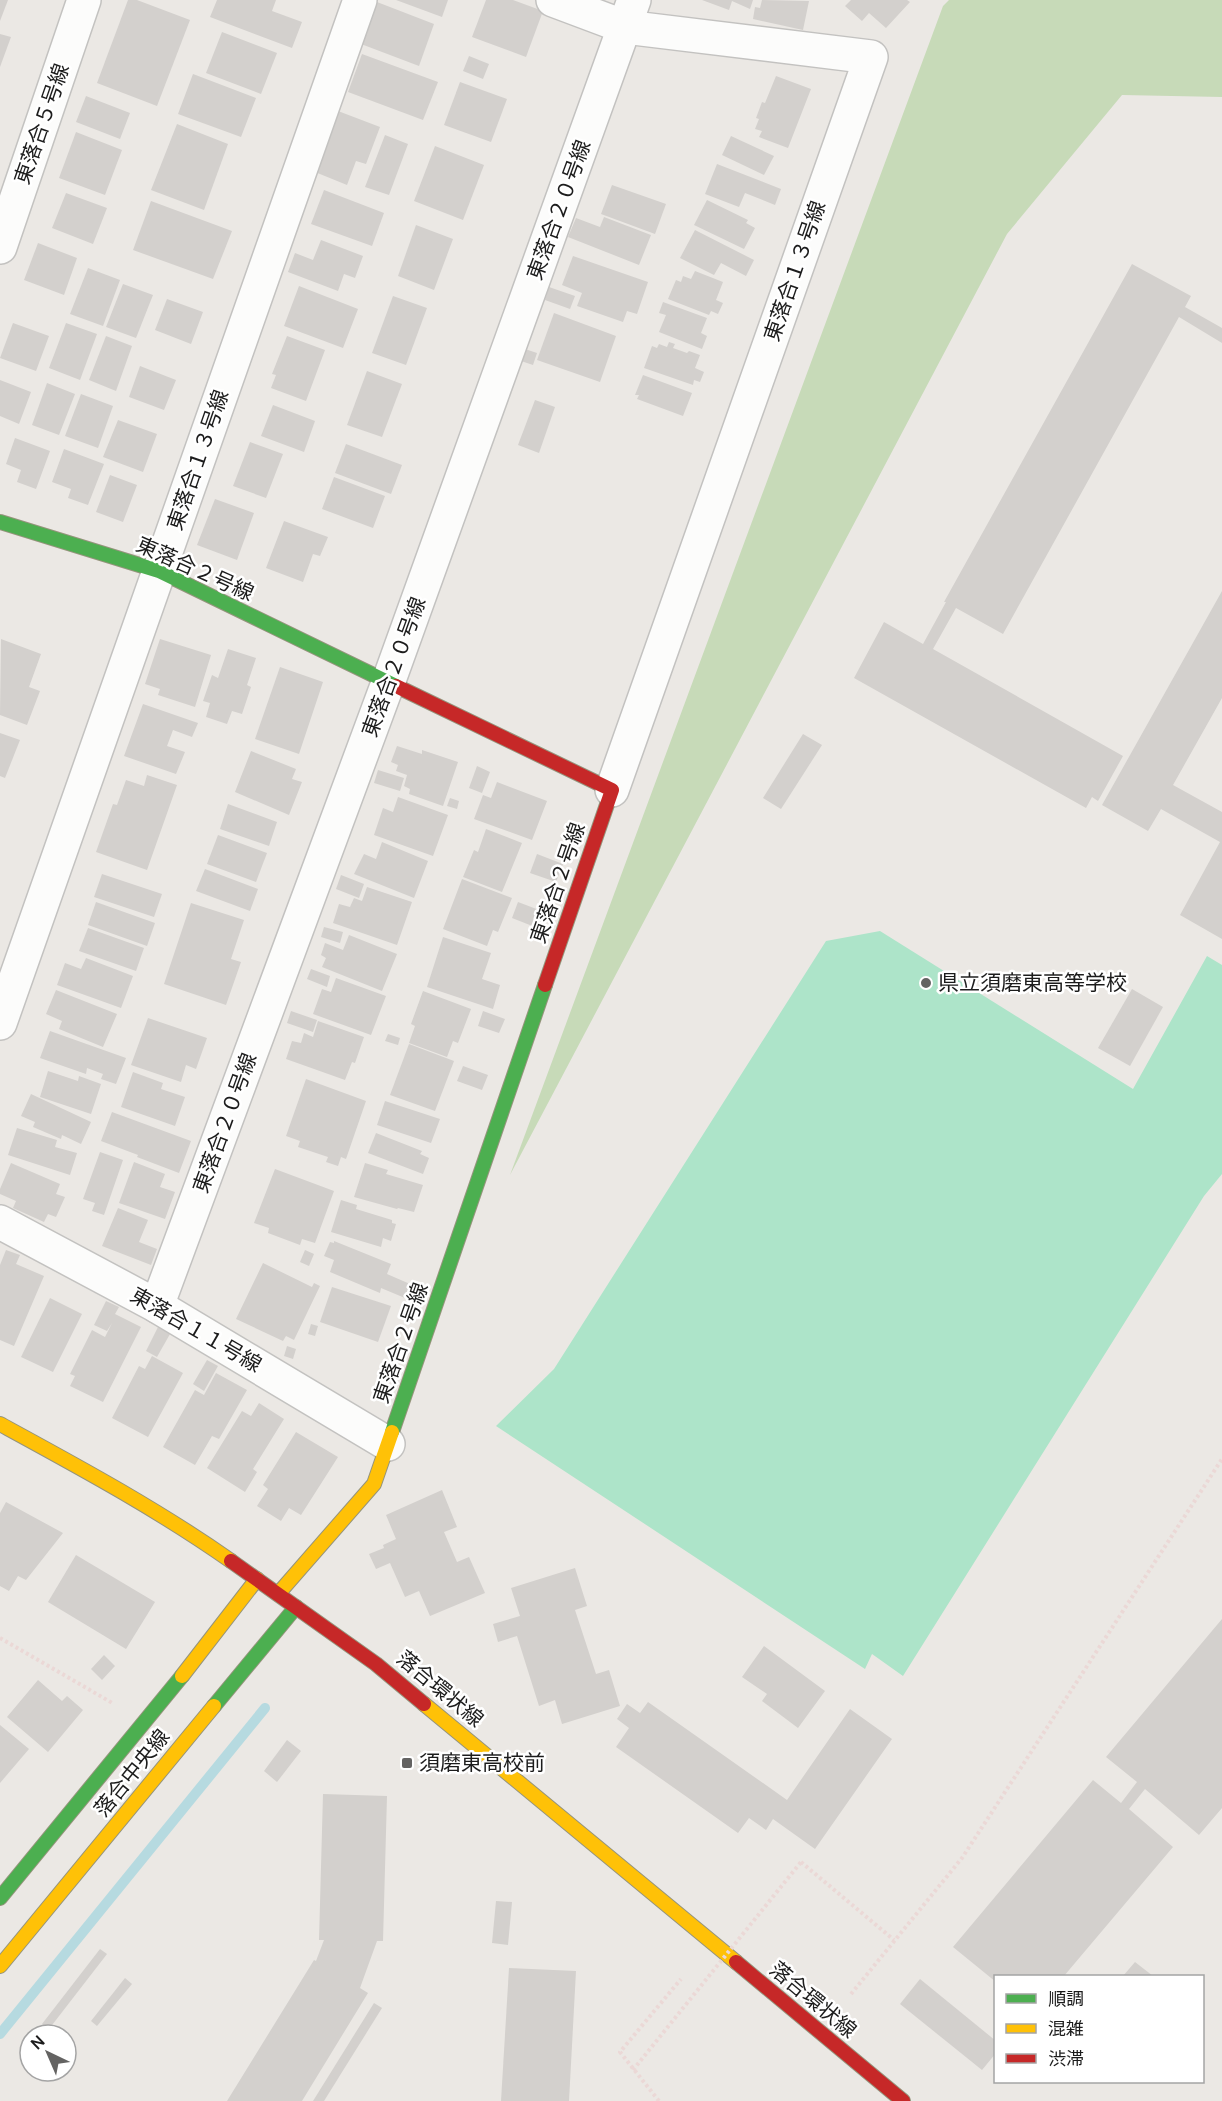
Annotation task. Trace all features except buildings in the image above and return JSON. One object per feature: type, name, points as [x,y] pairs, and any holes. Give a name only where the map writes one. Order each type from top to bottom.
[{"type":"street","name":"東落合５号線","points":[[0,247],[84,0]]},
{"type":"street","name":"東落合１３号線","points":[[0,1023],[360,0]]},
{"type":"street","name":"東落合１３号線","points":[[553,0],[871,57],[612,790]]},
{"type":"street","name":"東落合２０号線","points":[[157,1306],[388,683],[630,13]]},
{"type":"street","name":"東落合２号線","points":[[0,522],[159,571],[612,790],[374,1484],[278,1594]]},
{"type":"street","name":"東落合１１号線","points":[[0,1222],[157,1306],[388,1444]]},
{"type":"street","name":"落合環状線","points":[[0,1424],[127,1493],[193,1534],[376,1664],[903,2101]]},
{"type":"street","name":"落合中央線","points":[[0,1898],[183,1676],[257,1579]]},
{"type":"street","name":"落合中央線","points":[[0,1966],[296,1607]]},
{"type":"path","points":[[851,1994],[962,1858],[1222,1459]]},
{"type":"path","points":[[0,1638],[122,1709]]},
{"type":"path","points":[[633,2070],[801,1862],[894,1940]]},
{"type":"path","points":[[659,2101],[620,2052],[681,1979]]},
{"type":"green space","points":[[949,0],[1222,0],[1222,97],[1122,95],[1007,234],[510,1175],[943,6]]},
{"type":"green space","points":[[880,931],[1133,1089],[1207,956],[1222,965],[1222,1174],[1204,1196],[903,1676],[872,1654],[865,1669],[496,1426],[554,1369],[826,941]]},
{"type":"waterway","points":[[0,2034],[265,1708]]},
{"type":"traffic: fast","points":[[0,522],[159,571],[396,686]]},
{"type":"traffic: fast","points":[[392,1432],[545,985]]},
{"type":"traffic: fast","points":[[214,1706],[296,1607]]},
{"type":"traffic: fast","points":[[0,1898],[182,1676]]},
{"type":"traffic: slow","points":[[0,1424],[146,1506],[231,1561]]},
{"type":"traffic: slow","points":[[278,1594],[374,1484],[392,1432]]},
{"type":"traffic: slow","points":[[182,1676],[257,1579]]},
{"type":"traffic: slow","points":[[424,1704],[736,1962]]},
{"type":"traffic: slow","points":[[0,1966],[214,1706]]},
{"type":"traffic: jam","points":[[396,686],[612,790],[545,985]]},
{"type":"traffic: jam","points":[[231,1561],[376,1664],[424,1704]]},
{"type":"traffic: jam","points":[[736,1962],[903,2101]]},
{"type":"place","name":"県立須磨東高等学校","points":[[926,983]]},
{"type":"place","name":"須磨東高校前","points":[[407,1763]]}]
